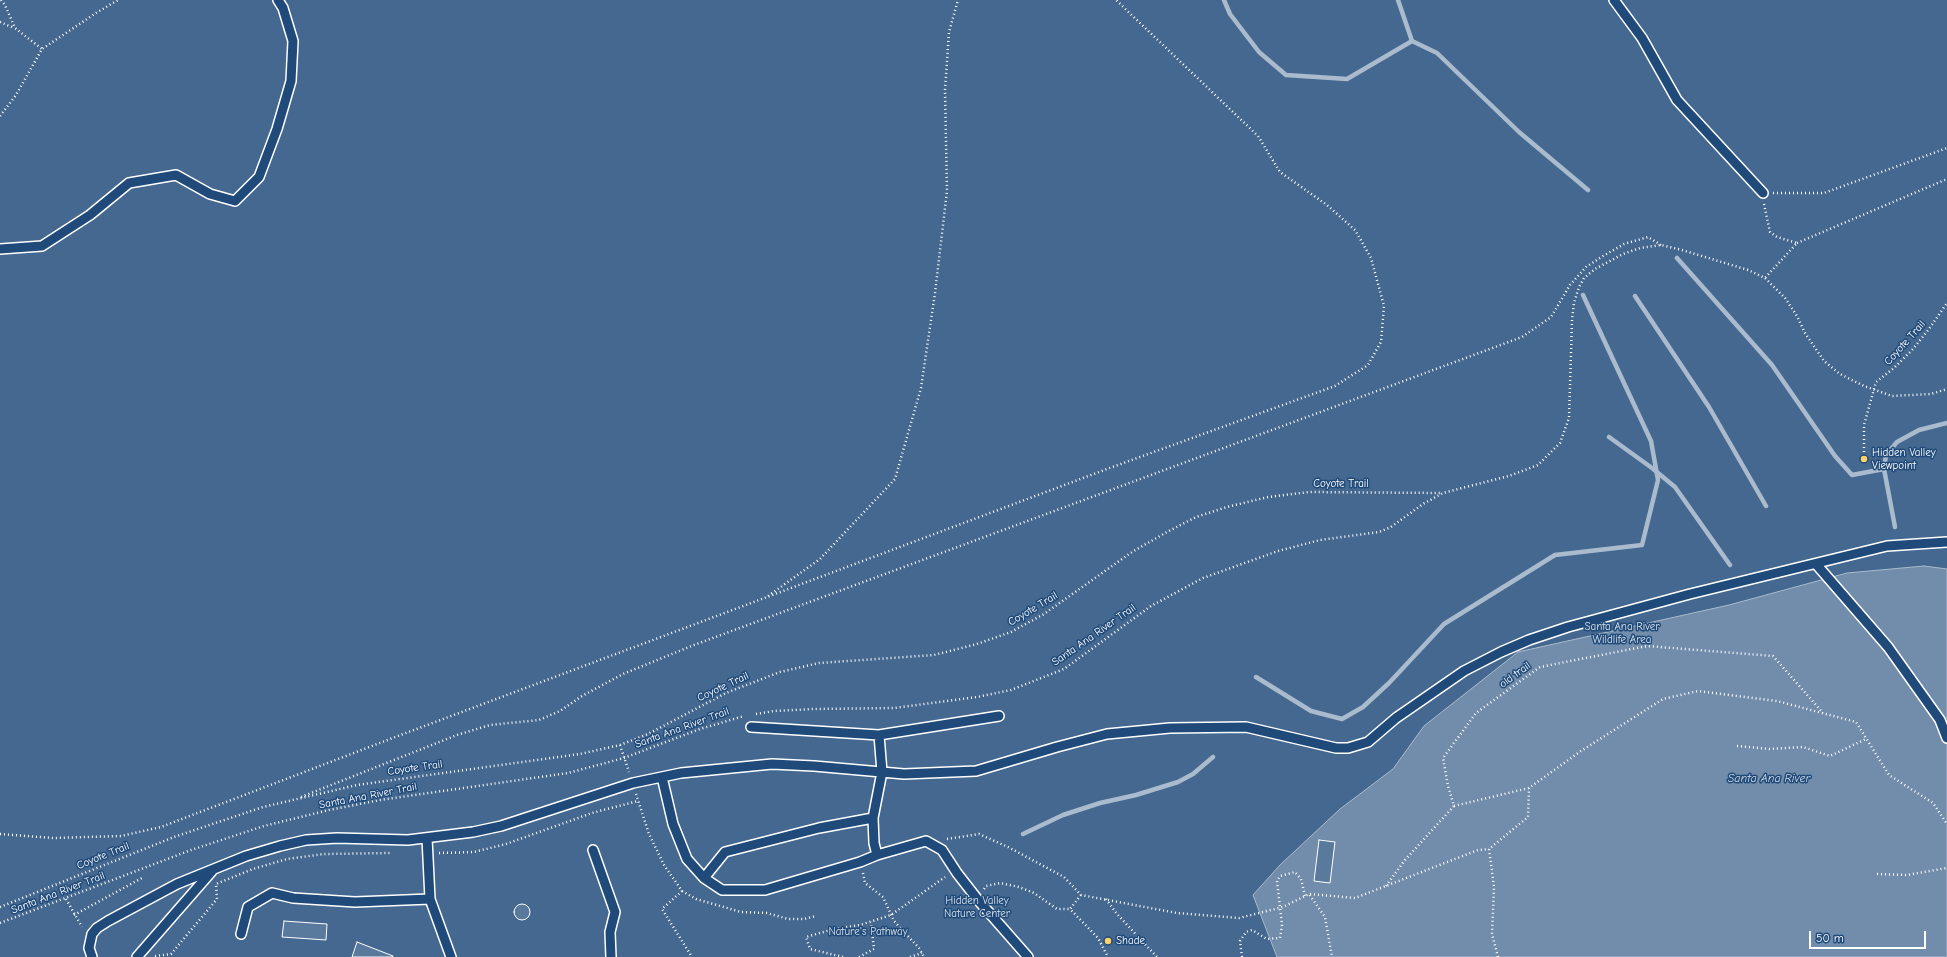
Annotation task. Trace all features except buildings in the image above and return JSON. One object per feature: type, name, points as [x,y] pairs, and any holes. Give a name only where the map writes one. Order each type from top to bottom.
[{"type":"lane","points":[[0,249],[42,246],[90,215],[129,183],[176,175],[210,194],[236,201],[259,178],[277,128],[291,81],[293,41],[283,8],[278,0]]},
{"type":"lane","points":[[1614,0],[1642,38],[1677,100],[1763,194]]},
{"type":"lane","points":[[92,957],[89,948],[90,940],[97,928],[177,884],[280,846],[306,840],[336,838],[408,840],[473,832],[501,826],[633,784],[701,770],[772,764],[904,774],[976,771],[1107,734],[1170,728],[1246,727],[1336,748],[1348,748],[1368,742],[1396,718],[1464,671],[1528,640],[1568,627],[1690,594],[1887,546],[1947,542]]},
{"type":"lane","points":[[1816,564],[1888,646],[1940,720],[1947,738]]},
{"type":"lane","points":[[751,727],[879,735],[999,716]]},
{"type":"lane","points":[[877,855],[874,843],[873,818],[882,772],[879,735]]},
{"type":"lane","points":[[662,777],[673,824],[687,859],[704,878],[722,890],[765,890],[926,841],[942,850],[978,900],[1028,957]]},
{"type":"lane","points":[[704,878],[725,852],[819,828],[873,818]]},
{"type":"lane","points":[[427,838],[430,899],[451,957]]},
{"type":"lane","points":[[593,850],[615,912],[610,932],[611,957]]},
{"type":"lane","points":[[137,957],[212,870]]},
{"type":"lane","points":[[241,934],[248,907],[272,893],[293,898],[355,902],[430,899]]},
{"type":"path","points":[[1,0],[5,5],[15,28]]},
{"type":"path","points":[[0,116],[16,95],[42,49],[118,0]]},
{"type":"path","points":[[765,598],[820,559],[895,479],[921,388],[935,293],[947,191],[945,90],[949,32],[958,0]]},
{"type":"path","points":[[0,834],[53,838],[121,836],[160,827],[765,598],[1335,386],[1368,365],[1382,342],[1384,306],[1371,258],[1355,230],[1327,205],[1280,172],[1258,136],[1116,0]]},
{"type":"path","points":[[0,22],[15,28],[42,49]]},
{"type":"path","points":[[1797,243],[1777,237],[1770,232],[1763,194],[1824,193],[1947,148]]},
{"type":"path","points":[[1765,278],[1797,243],[1947,179]]},
{"type":"path","points":[[293,800],[463,733],[490,725],[539,720],[560,711],[582,696],[623,674],[694,646],[1522,337],[1551,317],[1570,285],[1586,267],[1624,244],[1648,237],[1661,245],[1748,270],[1765,278],[1785,298],[1797,316],[1805,333],[1824,361],[1840,374],[1874,391],[1892,396],[1931,394],[1947,389]]},
{"type":"path","points":[[1443,492],[1509,476],[1527,470],[1538,464],[1554,450],[1560,443],[1569,418],[1572,320],[1574,303],[1579,287],[1584,278],[1595,269],[1623,254],[1640,248],[1661,245]]},
{"type":"path","name":"Coyote Trail","points":[[1864,456],[1864,425],[1876,382],[1894,368],[1913,349],[1947,303]]},
{"type":"path","name":"Coyote Trail","points":[[0,907],[174,837],[262,806],[357,785],[580,754],[620,745],[648,734],[726,693],[780,672],[819,663],[934,654],[977,644],[1011,632],[1044,614],[1132,552],[1196,517],[1227,507],[1268,497],[1309,492],[1443,492]]},
{"type":"path","name":"Santa Ana River Trail","points":[[0,924],[191,850],[278,823],[380,800],[568,774],[624,758],[700,729],[736,718],[780,711],[894,708],[977,697],[1011,690],[1064,669],[1151,606],[1203,578],[1237,564],[1299,545],[1320,540],[1379,532],[1391,527],[1423,504],[1443,492]]},
{"type":"path","name":"old trail","points":[[1454,806],[1448,786],[1443,758],[1476,713],[1540,667],[1647,646],[1773,656],[1823,713]]},
{"type":"path","points":[[1386,886],[1405,860],[1454,806],[1529,788],[1581,751],[1662,699],[1698,691],[1777,701],[1856,722],[1889,775],[1933,803],[1947,824]]},
{"type":"path","points":[[1737,746],[1770,749],[1803,748],[1830,756],[1866,738]]},
{"type":"path","points":[[620,745],[649,834],[664,865],[682,890],[696,899],[741,912],[767,913],[788,919],[804,919],[816,916]]},
{"type":"path","points":[[926,841],[979,834],[1008,847],[1064,877],[1081,895],[1106,898],[1177,913],[1239,918],[1280,908],[1309,894],[1355,898],[1478,850],[1489,849],[1528,817],[1529,788]]},
{"type":"path","points":[[1489,849],[1494,887],[1492,934],[1498,957]]},
{"type":"path","points":[[860,862],[865,883],[883,897],[894,921],[924,957]]},
{"type":"path","points":[[1876,874],[1907,875],[1947,868]]},
{"type":"path","points":[[843,957],[810,949],[806,937],[871,922],[891,915],[955,870]]},
{"type":"path","points":[[1242,957],[1240,941],[1246,932],[1252,930],[1267,939],[1280,938],[1282,925],[1277,881],[1280,876],[1295,872],[1301,879],[1305,896]]},
{"type":"path","points":[[74,915],[142,878]]},
{"type":"path","points":[[978,900],[986,886],[1000,883],[1019,887],[1034,893],[1057,909],[1070,909],[1098,938],[1108,957]]},
{"type":"path","points":[[150,956],[171,954],[217,899],[216,884]]},
{"type":"path","points":[[682,890],[662,909],[692,957]]},
{"type":"path","points":[[1309,894],[1325,917],[1332,957]]},
{"type":"path","points":[[1070,909],[1081,895]]},
{"type":"path","points":[[66,898],[74,915],[84,930]]},
{"type":"path","points":[[1106,898],[1117,914],[1155,956]]},
{"type":"path","points":[[859,957],[874,949],[871,922]]},
{"type":"path","points":[[911,957],[922,953]]},
{"type":"green space","points":[[0,0],[1947,0],[1947,957],[0,957]]},
{"type":"water","name":"Santa Ana River","points":[[1924,566],[1947,569],[1947,957],[1277,957],[1253,895],[1280,865],[1340,809],[1393,769],[1424,726],[1518,652],[1729,605],[1847,573]]},
{"type":"waterway","points":[[1224,0],[1230,14],[1259,52],[1286,75],[1347,79],[1412,41]]},
{"type":"waterway","points":[[1398,0],[1412,41],[1437,53],[1519,132],[1588,190]]},
{"type":"waterway","points":[[1677,258],[1772,365],[1835,456],[1852,475],[1884,469]]},
{"type":"waterway","points":[[1256,677],[1311,711],[1342,719],[1363,707],[1389,683],[1444,624],[1555,555],[1642,545],[1658,480],[1651,441],[1583,295]]},
{"type":"waterway","points":[[1635,296],[1709,407],[1766,506]]},
{"type":"waterway","points":[[1895,527],[1884,469],[1886,455],[1897,442],[1919,430],[1947,423]]},
{"type":"waterway","points":[[1609,437],[1652,468],[1675,487],[1730,565]]},
{"type":"waterway","points":[[1023,834],[1063,815],[1100,803],[1136,795],[1178,782],[1193,774],[1213,757]]},
{"type":"place","name":"Hidden Valley Viewpoint","points":[[1864,459]]},
{"type":"place","name":"Shade","points":[[1108,941]]},
{"type":"park label","name":"Santa Ana River Wildlife Area","points":[[1622,633]]},
{"type":"park label","name":"Hidden Valley Nature Center","points":[[977,907]]},
{"type":"park label","name":"Nature's Pathway","points":[[868,932]]}]
